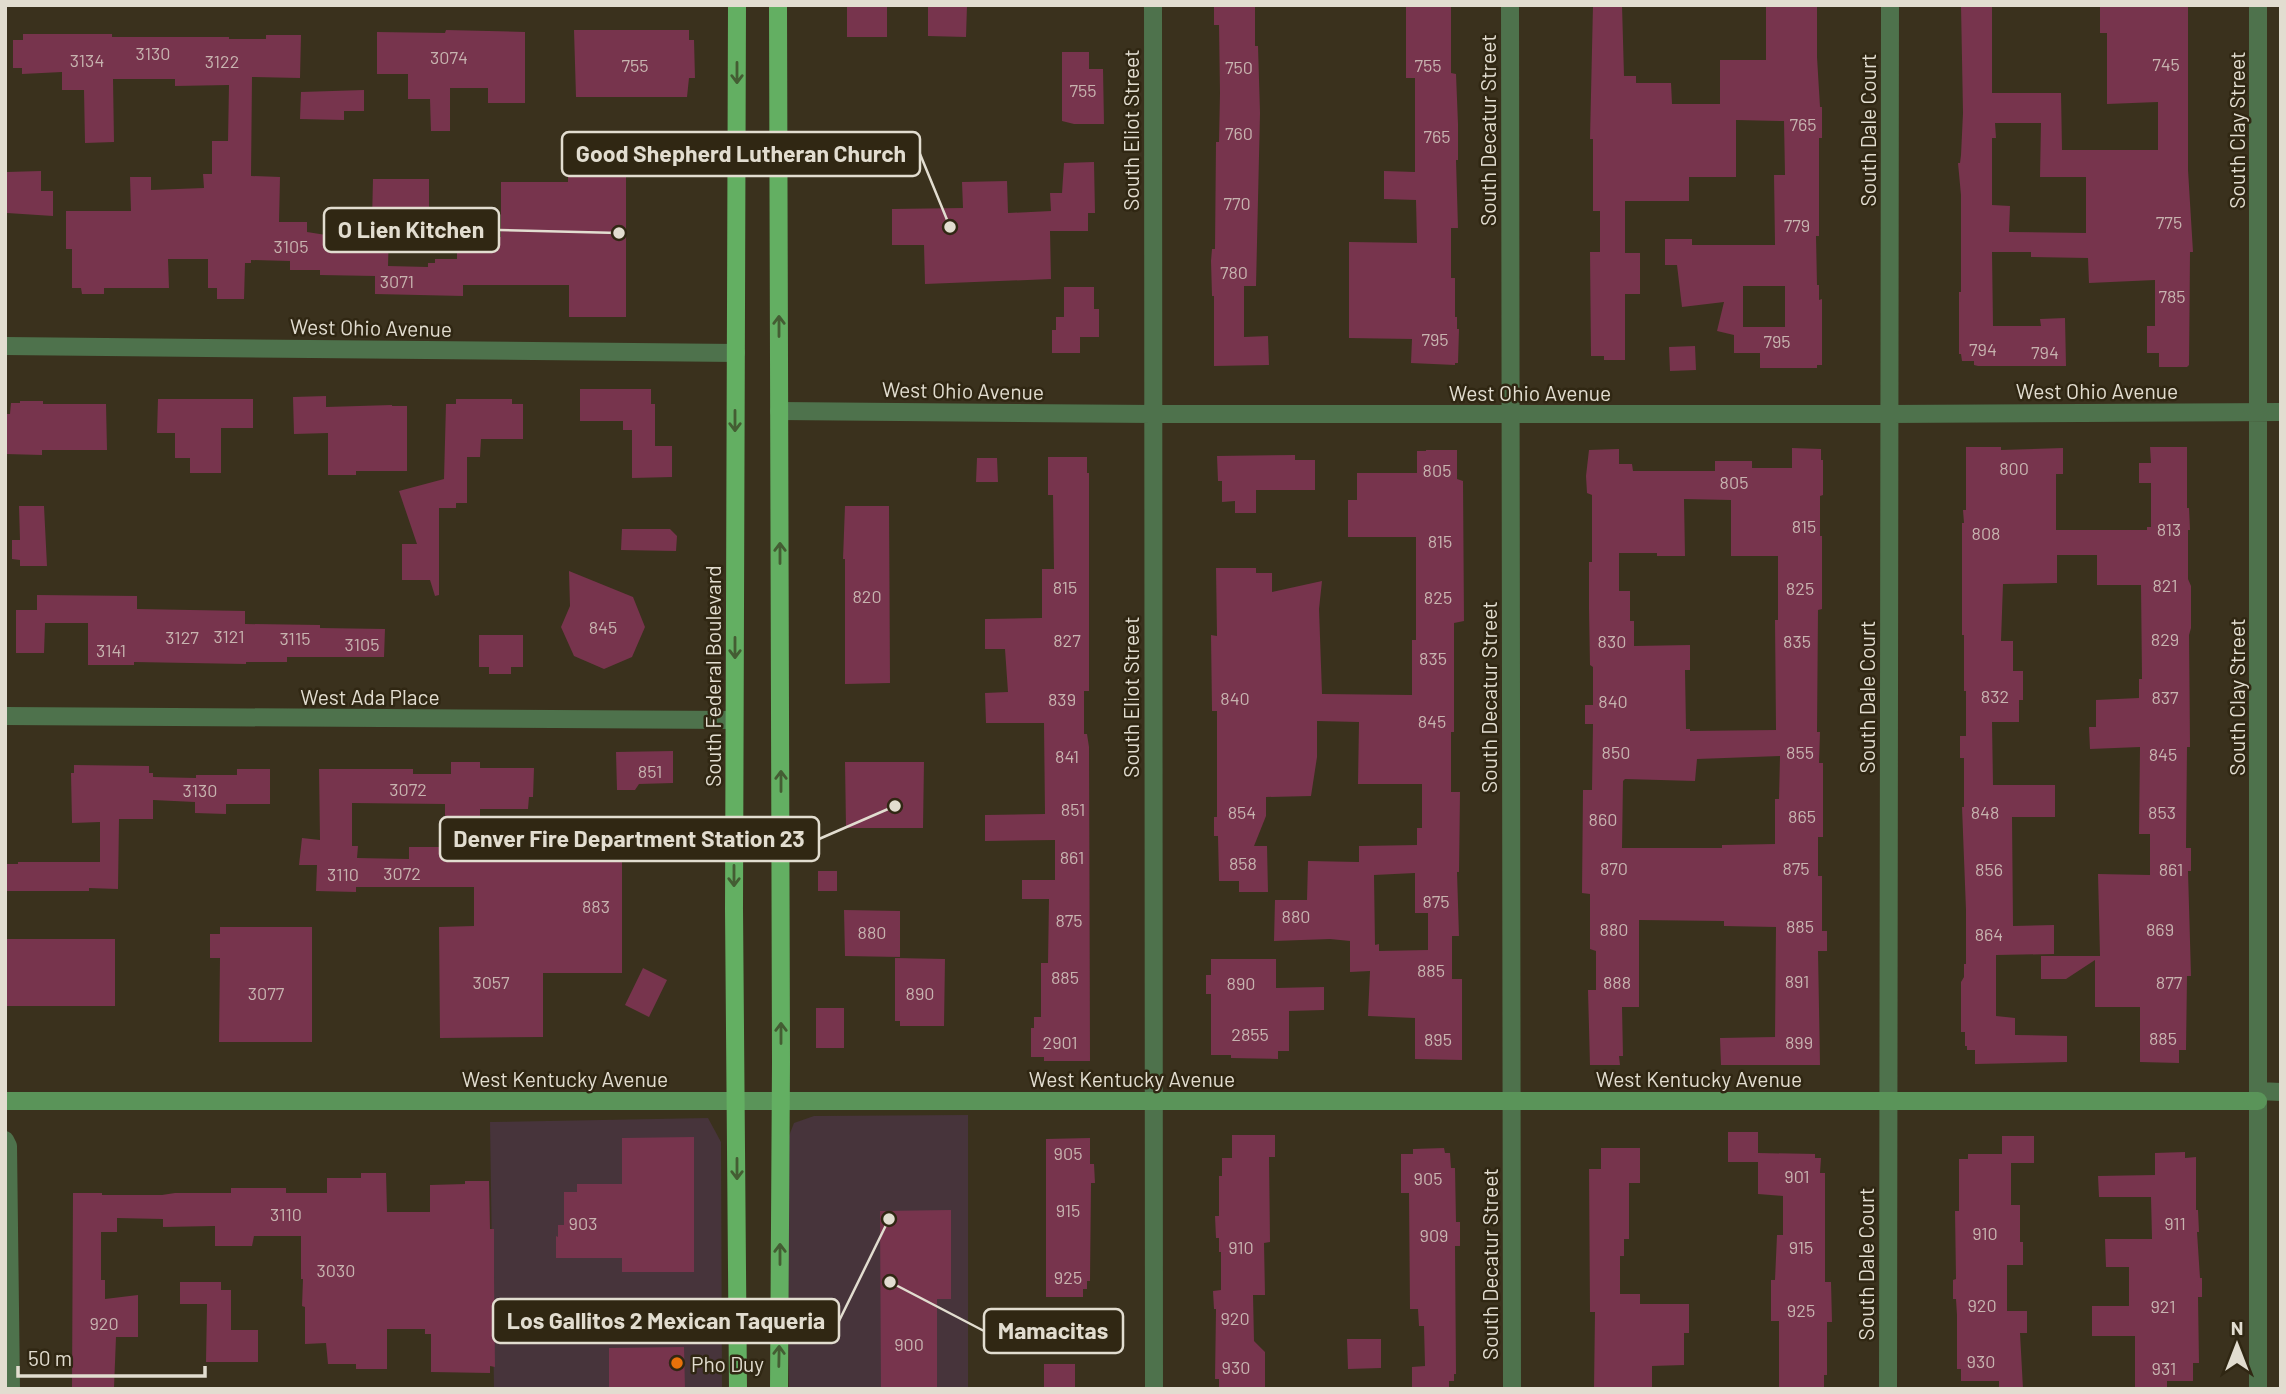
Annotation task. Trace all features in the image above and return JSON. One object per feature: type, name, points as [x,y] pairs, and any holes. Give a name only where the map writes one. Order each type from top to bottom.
[{"type":"main road","name":"South Federal Boulevard","points":[[737,5],[734,909],[738,1389]]},
{"type":"main road","points":[[778,5],[782,1101],[779,1389]]},
{"type":"street","name":"South Eliot Street","points":[[1153,5],[1153,1389]]},
{"type":"street","name":"South Decatur Street","points":[[1510,5],[1512,1389]]},
{"type":"street","name":"South Dale Court","points":[[1888,1389],[1890,5]]},
{"type":"street","name":"South Clay Street","points":[[2258,5],[2258,1389]]},
{"type":"street","name":"West Ohio Avenue","points":[[5,346],[736,353]]},
{"type":"street","name":"West Ohio Avenue","points":[[779,411],[1153,414],[2281,412]]},
{"type":"street","name":"West Ada Place","points":[[5,716],[734,720]]},
{"type":"street","name":"West Kentucky Avenue","points":[[5,1101],[1888,1101],[2258,1096],[2281,1092]]},
{"type":"street","points":[[5,1140],[8,1146],[11,1389]]},
{"type":"shaded area","points":[[968,1115],[968,1389],[789,1389],[787,1141],[794,1123],[814,1116]]},
{"type":"shaded area","points":[[708,1118],[721,1142],[722,1389],[494,1389],[490,1122]]},
{"type":"building","points":[[847,5],[887,5],[887,37],[847,37]]},
{"type":"building","points":[[928,5],[967,5],[966,37],[928,36]]},
{"type":"building","points":[[1214,5],[1255,5],[1260,113],[1256,286],[1244,286],[1244,337],[1268,336],[1269,365],[1214,366],[1211,261],[1212,249],[1215,249],[1216,142],[1219,142],[1220,93],[1219,25],[1214,25]]},
{"type":"building","points":[[1406,5],[1451,5],[1451,73],[1456,74],[1458,124],[1458,228],[1451,228],[1451,278],[1455,278],[1455,317],[1459,329],[1458,363],[1455,365],[1411,363],[1412,339],[1349,338],[1349,242],[1417,243],[1416,200],[1384,199],[1384,171],[1415,172],[1415,78],[1406,78]]},
{"type":"building","points":[[1593,5],[1622,5],[1624,76],[1636,76],[1636,83],[1671,83],[1672,104],[1720,104],[1720,60],[1766,60],[1766,5],[1817,5],[1822,138],[1819,138],[1819,236],[1816,236],[1817,285],[1819,300],[1822,299],[1822,365],[1817,365],[1817,368],[1760,368],[1760,353],[1734,353],[1734,335],[1717,331],[1724,302],[1682,307],[1677,265],[1665,265],[1665,239],[1692,239],[1692,245],[1775,245],[1774,175],[1785,175],[1784,121],[1736,120],[1736,177],[1689,177],[1689,201],[1625,201],[1625,253],[1640,253],[1640,294],[1625,294],[1625,360],[1604,360],[1604,356],[1591,356],[1590,252],[1600,252],[1600,211],[1593,211],[1593,139],[1590,139]],"holes":[[[1743,286],[1785,286],[1785,327],[1743,327]]]},
{"type":"building","points":[[1961,5],[1992,5],[1992,93],[2061,93],[2062,150],[2158,150],[2158,102],[2107,104],[2107,33],[2100,33],[2100,5],[2188,5],[2188,170],[2193,252],[2190,252],[2187,367],[2159,367],[2159,353],[2147,353],[2147,326],[2155,326],[2155,280],[2089,283],[2088,258],[2031,257],[2031,252],[1992,252],[1993,326],[2041,326],[2040,319],[2065,318],[2066,366],[1978,366],[1974,365],[1974,361],[1962,361],[1959,354],[1961,195],[1958,163],[1961,155]],"holes":[[[1995,123],[2041,123],[2040,177],[2086,177],[2086,233],[2009,232],[2010,206],[1992,205],[1992,138],[1996,138]]]},
{"type":"building","points":[[446,30],[525,32],[525,103],[488,103],[488,88],[450,88],[450,131],[431,131],[430,99],[408,99],[408,74],[377,74],[377,32],[445,33]]},
{"type":"building","points":[[574,30],[689,30],[689,40],[694,40],[695,78],[689,78],[687,97],[576,97]]},
{"type":"building","points":[[23,34],[112,34],[112,37],[229,39],[301,35],[300,78],[252,77],[251,176],[280,177],[279,222],[307,222],[307,232],[326,235],[361,236],[361,233],[389,231],[388,266],[428,267],[428,263],[435,263],[435,259],[457,259],[457,248],[479,248],[479,237],[501,237],[501,182],[568,182],[568,146],[626,146],[626,317],[569,317],[569,285],[463,285],[463,296],[375,294],[375,276],[320,275],[320,270],[290,270],[290,261],[251,260],[251,263],[245,263],[244,299],[217,299],[217,288],[208,288],[208,259],[168,259],[169,288],[104,288],[104,294],[82,294],[81,288],[72,288],[72,249],[66,249],[66,211],[131,211],[130,177],[151,177],[151,190],[204,188],[203,174],[212,174],[212,141],[228,141],[229,85],[175,86],[175,79],[113,79],[114,142],[85,143],[84,90],[62,90],[62,72],[22,74],[22,68],[13,68],[13,40],[23,40]]},
{"type":"building","points":[[1062,52],[1089,52],[1089,69],[1103,69],[1104,124],[1074,124],[1062,121]]},
{"type":"building","points":[[364,90],[364,111],[344,111],[344,120],[300,119],[301,92]]},
{"type":"building","points":[[1094,162],[1095,213],[1088,213],[1088,231],[1050,231],[1051,279],[925,284],[924,245],[892,245],[892,209],[963,208],[962,182],[1007,181],[1008,213],[1051,211],[1050,193],[1062,193],[1064,163]]},
{"type":"building","points":[[41,171],[41,191],[53,191],[53,216],[7,213],[7,172]]},
{"type":"building","points":[[373,179],[429,179],[429,208],[408,208],[408,217],[400,217],[400,220],[372,220]]},
{"type":"building","points":[[1064,287],[1094,287],[1094,309],[1099,309],[1099,337],[1080,337],[1080,353],[1052,353],[1052,330],[1056,330],[1056,317],[1064,317]]},
{"type":"building","points":[[1695,346],[1696,370],[1670,371],[1669,347]]},
{"type":"building","points":[[580,389],[651,389],[651,404],[655,404],[655,446],[672,446],[672,477],[632,478],[632,430],[623,430],[623,421],[580,421]]},
{"type":"building","points":[[326,396],[326,407],[407,406],[407,471],[356,471],[356,475],[328,475],[328,433],[294,434],[293,397]]},
{"type":"building","points":[[158,399],[253,399],[253,428],[221,428],[221,473],[190,473],[190,458],[175,458],[175,433],[157,433]]},
{"type":"building","points":[[456,399],[512,399],[512,404],[523,404],[523,439],[481,439],[480,457],[467,457],[467,503],[456,503],[456,508],[439,508],[439,595],[435,596],[430,580],[402,580],[402,544],[417,544],[399,491],[444,479],[446,404],[456,404]]},
{"type":"building","points":[[43,401],[43,404],[106,404],[107,450],[42,450],[42,455],[5,454],[5,414],[10,414],[11,403]]},
{"type":"building","points":[[1966,447],[2001,447],[2001,450],[2063,448],[2063,474],[2056,474],[2056,530],[2147,530],[2147,527],[2151,527],[2151,483],[2139,483],[2139,463],[2151,463],[2150,447],[2187,447],[2191,628],[2186,848],[2191,848],[2191,871],[2188,871],[2191,976],[2187,976],[2186,1050],[2179,1050],[2179,1063],[2140,1062],[2140,1007],[2095,1007],[2095,960],[2066,979],[2041,979],[2041,956],[2100,956],[2098,874],[2150,875],[2150,834],[2139,834],[2140,747],[2090,749],[2089,727],[2096,727],[2096,700],[2139,698],[2139,679],[2142,679],[2141,585],[2097,585],[2097,555],[2057,555],[2057,583],[2003,584],[2001,641],[2013,641],[2013,671],[2023,671],[2023,700],[2019,700],[2019,722],[1992,722],[1993,785],[2055,785],[2055,817],[2012,817],[2013,926],[2054,925],[2054,954],[1996,955],[1996,1016],[2015,1018],[2015,1035],[2067,1036],[2067,1062],[1975,1064],[1975,1050],[1967,1050],[1965,1046],[1965,1032],[1961,1032],[1961,982],[1966,964],[1966,910],[1962,807],[1964,758],[1960,758],[1960,736],[1966,736],[1962,635],[1962,523],[1963,510],[1966,510]]},
{"type":"building","points":[[1792,448],[1821,449],[1822,609],[1818,610],[1817,732],[1820,732],[1819,763],[1823,763],[1823,837],[1818,837],[1818,876],[1822,876],[1822,931],[1827,931],[1827,951],[1818,951],[1820,1065],[1721,1065],[1720,1038],[1775,1037],[1776,927],[1724,926],[1724,921],[1639,920],[1639,1007],[1622,1007],[1623,1056],[1619,1056],[1620,1065],[1590,1065],[1588,990],[1596,990],[1596,951],[1590,949],[1590,894],[1582,893],[1583,790],[1592,790],[1593,724],[1585,724],[1585,705],[1593,705],[1589,609],[1592,495],[1587,493],[1586,476],[1589,450],[1619,449],[1619,464],[1632,464],[1633,471],[1715,471],[1715,461],[1752,461],[1752,468],[1792,468]],"holes":[[[1684,499],[1731,500],[1731,556],[1778,556],[1778,620],[1775,620],[1776,730],[1686,729],[1685,670],[1690,670],[1690,645],[1634,646],[1634,621],[1630,621],[1630,591],[1619,591],[1619,553],[1685,556]],[[1780,756],[1779,799],[1775,799],[1775,844],[1722,845],[1722,848],[1622,848],[1625,779],[1695,781],[1697,759]]]},
{"type":"building","points":[[1457,450],[1457,479],[1463,481],[1464,621],[1454,623],[1454,732],[1451,732],[1451,792],[1460,792],[1457,872],[1459,936],[1452,936],[1452,979],[1462,979],[1462,1060],[1415,1059],[1415,1018],[1368,1016],[1370,971],[1350,972],[1350,941],[1274,941],[1275,900],[1307,900],[1308,861],[1359,862],[1359,846],[1417,845],[1417,828],[1422,828],[1422,784],[1358,784],[1359,722],[1317,721],[1317,757],[1311,796],[1266,797],[1266,816],[1254,846],[1267,846],[1268,892],[1239,892],[1239,881],[1219,881],[1218,836],[1214,836],[1214,817],[1217,817],[1217,711],[1212,711],[1211,635],[1217,636],[1216,568],[1256,568],[1256,573],[1272,573],[1272,592],[1322,581],[1319,609],[1322,694],[1412,695],[1412,640],[1416,640],[1416,537],[1348,537],[1348,500],[1357,500],[1357,473],[1417,473],[1417,451]],"holes":[[[1415,873],[1415,913],[1428,913],[1428,950],[1379,951],[1379,944],[1375,945],[1374,875]]]},
{"type":"building","points":[[1295,455],[1295,460],[1315,460],[1315,490],[1256,490],[1256,513],[1235,513],[1235,501],[1222,502],[1222,481],[1218,481],[1217,456]]},
{"type":"building","points":[[1048,457],[1087,457],[1089,473],[1089,691],[1084,691],[1084,734],[1087,734],[1089,747],[1090,1061],[1044,1061],[1044,1057],[1031,1057],[1031,1028],[1034,1028],[1034,1017],[1041,1017],[1041,963],[1048,963],[1049,899],[1022,899],[1022,880],[1055,880],[1055,840],[985,841],[985,815],[1045,814],[1044,723],[986,723],[985,693],[1008,692],[1005,649],[985,649],[985,619],[1042,618],[1042,569],[1054,569],[1053,495],[1048,495]]},
{"type":"building","points":[[977,458],[997,458],[998,482],[976,482]]},
{"type":"building","points":[[19,506],[44,506],[47,566],[20,566],[20,560],[12,559],[12,540],[20,540]]},
{"type":"building","points":[[845,506],[889,506],[890,683],[845,684]]},
{"type":"building","points":[[622,529],[670,529],[677,536],[676,551],[621,550]]},
{"type":"building","points":[[569,571],[633,597],[645,627],[632,657],[604,669],[574,656],[561,627],[570,606]]},
{"type":"building","points":[[37,595],[137,596],[137,609],[245,611],[245,624],[385,629],[384,657],[287,657],[287,662],[246,664],[134,662],[134,665],[88,665],[88,623],[45,623],[44,653],[16,653],[16,610],[37,610]]},
{"type":"building","points":[[479,635],[523,635],[523,667],[511,667],[511,674],[489,674],[489,667],[479,667]]},
{"type":"building","points":[[673,751],[673,783],[639,784],[635,790],[617,790],[616,752]]},
{"type":"building","points":[[451,762],[480,762],[480,768],[534,768],[533,797],[529,797],[528,809],[480,809],[480,848],[569,851],[569,840],[619,840],[618,848],[622,848],[622,973],[543,973],[543,1037],[440,1038],[439,927],[474,926],[474,887],[356,887],[356,892],[316,891],[317,865],[299,865],[302,838],[320,840],[319,769],[413,769],[413,774],[451,774]],"holes":[[[352,803],[445,804],[445,847],[409,847],[409,859],[357,858],[358,846],[352,846]]]},
{"type":"building","points":[[845,762],[924,762],[923,828],[846,828]]},
{"type":"building","points":[[74,765],[149,766],[149,773],[153,773],[153,777],[196,778],[196,775],[237,775],[237,769],[270,769],[270,804],[226,804],[226,814],[195,813],[195,802],[153,800],[153,819],[119,819],[118,889],[5,891],[5,864],[100,862],[100,822],[72,823],[71,773],[74,773]]},
{"type":"building","points":[[818,871],[837,871],[837,891],[818,891]]},
{"type":"building","points":[[844,910],[900,911],[900,957],[845,956]]},
{"type":"building","points":[[220,927],[312,927],[312,1042],[219,1042],[220,958],[210,958],[210,934],[220,934]]},
{"type":"building","points":[[5,939],[115,939],[115,1006],[5,1006]]},
{"type":"building","points":[[895,958],[945,959],[944,1026],[900,1026],[900,1021],[895,1021]]},
{"type":"building","points":[[1211,959],[1276,959],[1276,988],[1324,987],[1324,1010],[1289,1011],[1289,1051],[1278,1051],[1278,1059],[1211,1055],[1211,994],[1206,994],[1206,975],[1211,975]]},
{"type":"building","points":[[643,968],[667,980],[649,1017],[625,1005]]},
{"type":"building","points":[[816,1008],[844,1008],[844,1048],[816,1048]]},
{"type":"building","points":[[1728,1132],[1758,1132],[1758,1153],[1815,1154],[1815,1158],[1821,1158],[1820,1173],[1825,1173],[1825,1282],[1831,1282],[1832,1322],[1827,1322],[1827,1375],[1824,1375],[1824,1389],[1779,1389],[1779,1321],[1771,1321],[1771,1280],[1775,1280],[1777,1235],[1783,1235],[1783,1196],[1758,1194],[1758,1162],[1728,1162]]},
{"type":"building","points":[[1232,1135],[1275,1135],[1275,1157],[1269,1157],[1270,1242],[1264,1243],[1265,1295],[1253,1295],[1254,1341],[1265,1352],[1265,1389],[1219,1389],[1219,1379],[1215,1379],[1216,1309],[1213,1291],[1221,1290],[1221,1252],[1219,1238],[1216,1238],[1215,1216],[1219,1216],[1222,1158],[1232,1158]]},
{"type":"building","points":[[2002,1136],[2034,1136],[2034,1163],[2011,1163],[2011,1205],[2020,1205],[2023,1265],[2007,1265],[2007,1311],[2027,1311],[2027,1333],[2020,1333],[2023,1389],[1999,1389],[1999,1381],[1961,1381],[1961,1369],[1957,1369],[1957,1315],[1956,1299],[1953,1299],[1953,1280],[1956,1279],[1955,1211],[1959,1211],[1959,1159],[1968,1159],[1968,1154],[2002,1154]]},
{"type":"building","points":[[694,1137],[694,1272],[622,1272],[622,1258],[556,1258],[558,1225],[564,1225],[564,1192],[577,1192],[577,1184],[622,1184],[622,1138]]},
{"type":"building","points":[[1090,1138],[1090,1164],[1094,1164],[1095,1183],[1091,1183],[1090,1281],[1087,1281],[1087,1289],[1083,1289],[1083,1297],[1046,1297],[1046,1139]]},
{"type":"building","points":[[1444,1148],[1445,1153],[1450,1153],[1451,1168],[1455,1168],[1456,1222],[1460,1222],[1460,1246],[1455,1246],[1456,1374],[1454,1381],[1449,1381],[1449,1389],[1412,1389],[1412,1367],[1425,1366],[1424,1326],[1419,1326],[1418,1309],[1410,1309],[1409,1193],[1401,1193],[1401,1154],[1413,1154],[1413,1149]]},
{"type":"building","points":[[1601,1148],[1640,1148],[1640,1183],[1629,1183],[1629,1239],[1624,1239],[1624,1256],[1620,1256],[1620,1294],[1640,1294],[1640,1304],[1689,1304],[1689,1333],[1684,1333],[1684,1365],[1652,1366],[1652,1389],[1594,1389],[1595,1312],[1590,1312],[1589,1169],[1601,1169]]},
{"type":"building","points":[[2185,1152],[2185,1158],[2196,1157],[2197,1232],[2202,1278],[2202,1297],[2198,1297],[2199,1363],[2193,1363],[2193,1381],[2167,1381],[2167,1387],[2162,1389],[2135,1389],[2135,1336],[2092,1336],[2092,1306],[2129,1306],[2129,1267],[2106,1267],[2105,1239],[2152,1239],[2151,1197],[2099,1197],[2098,1176],[2155,1175],[2155,1153]]},
{"type":"building","points":[[361,1173],[386,1173],[387,1212],[430,1212],[430,1185],[489,1181],[490,1229],[494,1229],[495,1367],[490,1366],[490,1373],[431,1372],[431,1334],[425,1334],[425,1329],[387,1329],[387,1369],[356,1369],[356,1364],[328,1364],[326,1343],[305,1344],[301,1236],[254,1236],[252,1246],[215,1246],[215,1226],[163,1227],[163,1219],[117,1218],[117,1232],[101,1232],[101,1280],[105,1280],[105,1299],[138,1295],[138,1337],[116,1337],[114,1388],[72,1389],[73,1193],[162,1195],[231,1193],[231,1188],[286,1188],[286,1193],[327,1193],[327,1178],[361,1178]]},
{"type":"building","points":[[951,1210],[951,1299],[937,1299],[937,1389],[881,1389],[880,1211]]},
{"type":"building","points":[[180,1282],[221,1282],[221,1290],[231,1290],[231,1330],[258,1330],[258,1362],[206,1362],[207,1304],[180,1304]]},
{"type":"building","points":[[1347,1339],[1381,1339],[1381,1368],[1348,1369]]},
{"type":"building","points":[[684,1347],[685,1389],[609,1389],[609,1348]]},
{"type":"building","points":[[1044,1364],[1075,1364],[1075,1389],[1044,1389]]},
{"type":"place","name":"Good Shepherd Lutheran Church","points":[[950,227]]},
{"type":"place","name":"O Lien Kitchen","points":[[619,233]]},
{"type":"place","name":"Denver Fire Department Station 23","points":[[895,806]]},
{"type":"place","name":"Los Gallitos 2 Mexican Taqueria","points":[[889,1219]]},
{"type":"place","name":"Mamacitas","points":[[890,1282]]},
{"type":"place","name":"Pho Duy","points":[[677,1363]]}]
